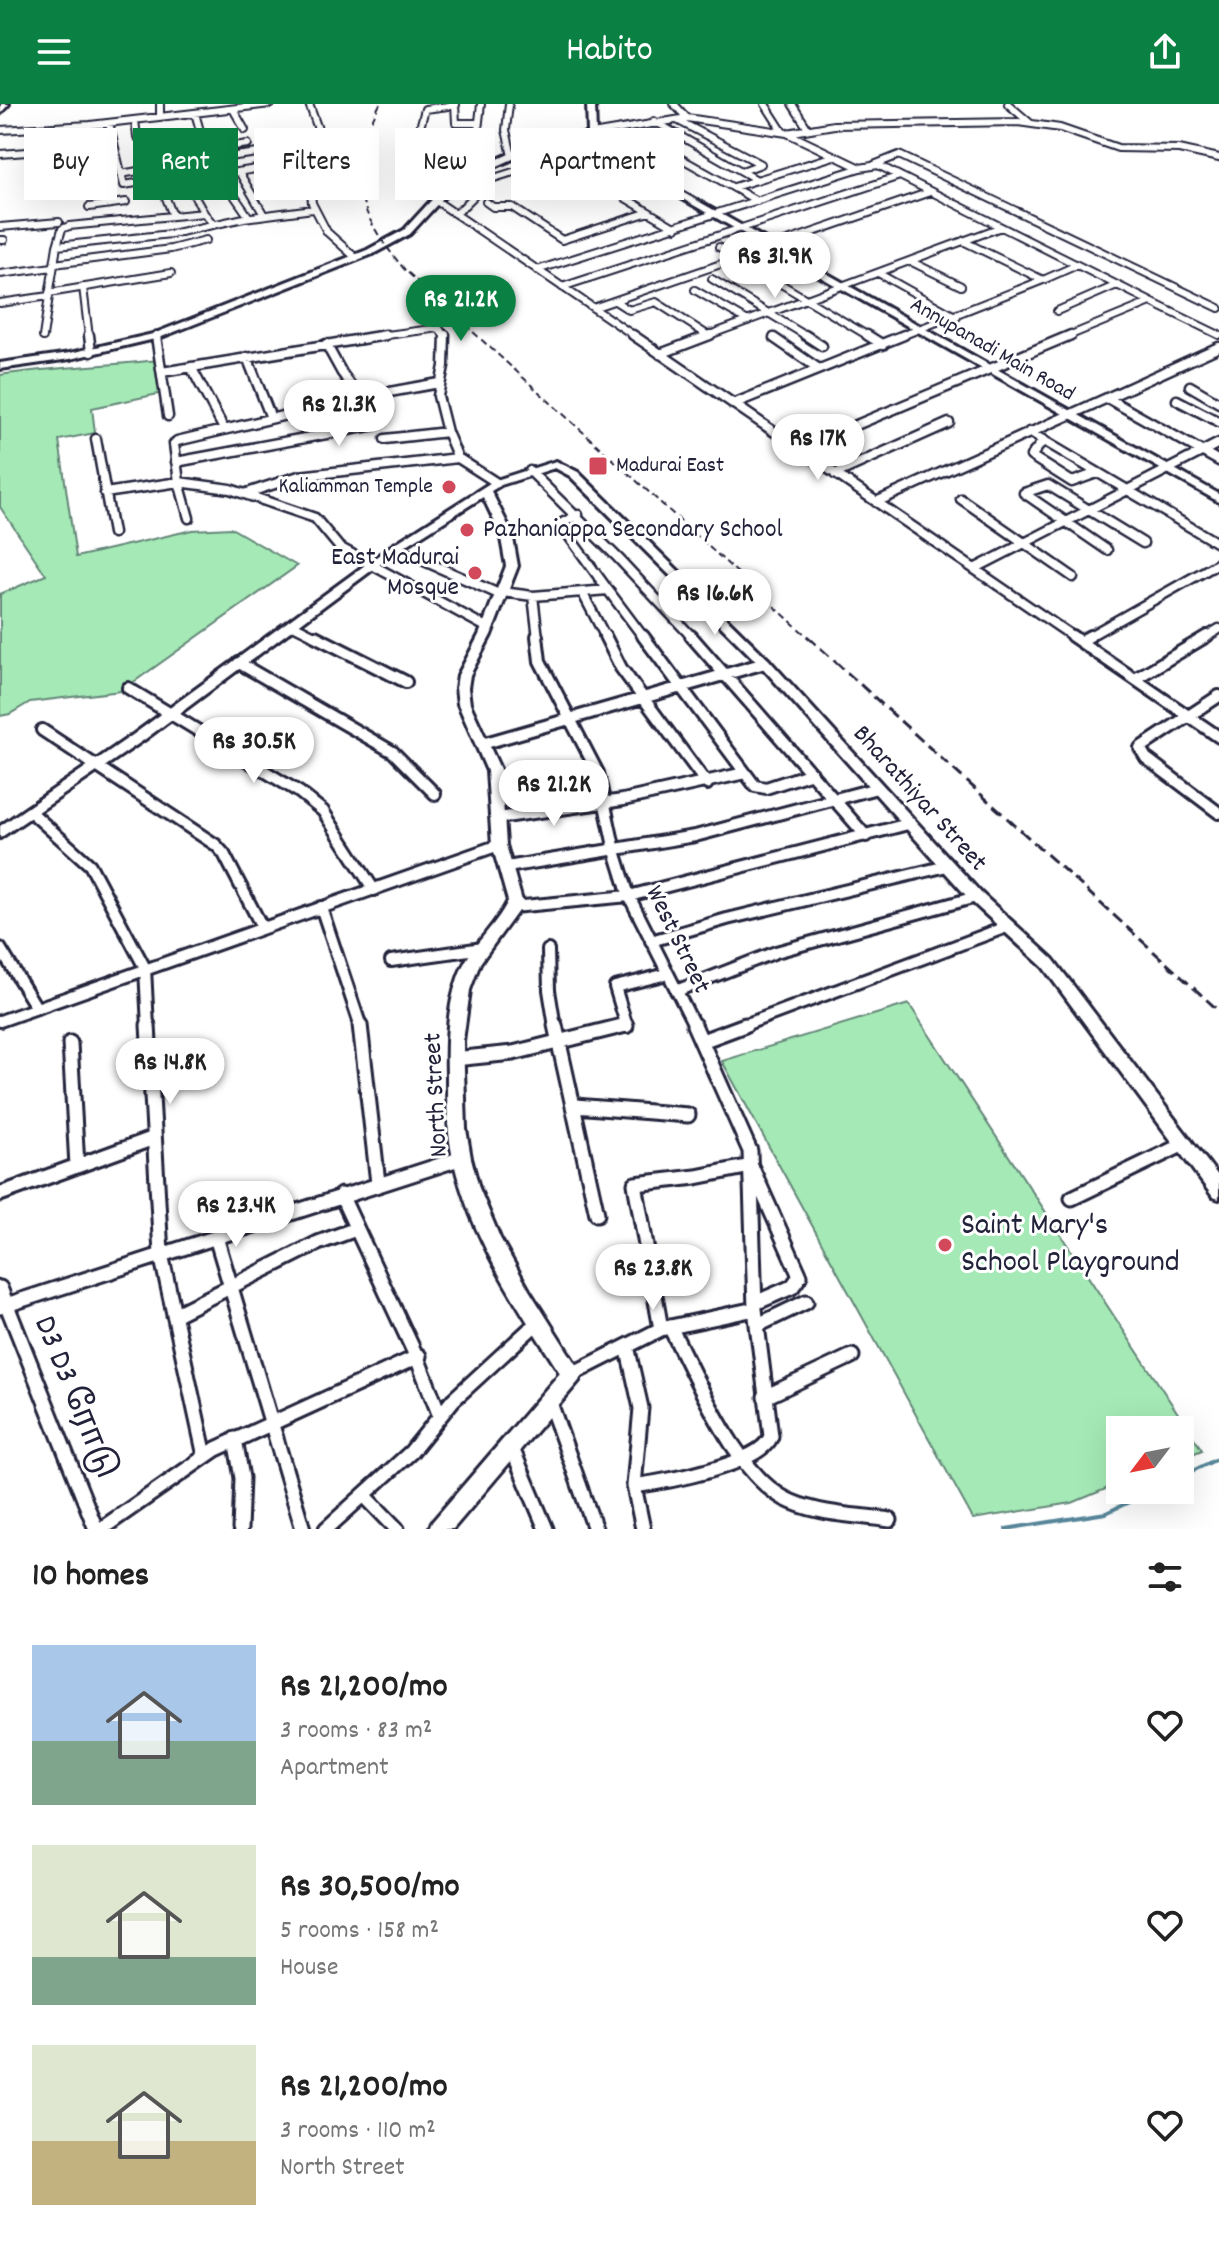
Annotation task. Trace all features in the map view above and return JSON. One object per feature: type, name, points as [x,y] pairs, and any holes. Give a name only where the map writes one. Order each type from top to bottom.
[{"type":"street","points":[[160,104],[160,117]]},
{"type":"street","points":[[0,130],[109,123],[271,104]]},
{"type":"street","points":[[309,104],[319,132],[308,159],[308,195],[333,242],[356,258]]},
{"type":"street","points":[[479,128],[481,104]]},
{"type":"street","points":[[509,104],[505,122],[511,153]]},
{"type":"street","points":[[591,104],[592,128]]},
{"type":"street","points":[[674,104],[687,118]]},
{"type":"street","points":[[765,104],[785,133]]},
{"type":"street","points":[[792,104],[808,129]]},
{"type":"street","points":[[1008,104],[1030,123]]},
{"type":"street","points":[[420,128],[427,106],[456,105],[456,123],[478,123]]},
{"type":"street","points":[[233,109],[245,130]]},
{"type":"street","points":[[195,113],[200,128]]},
{"type":"street","points":[[621,128],[687,118],[785,133],[860,168]]},
{"type":"street","points":[[675,119],[761,164],[742,171]]},
{"type":"street","points":[[135,120],[136,128]]},
{"type":"street","points":[[654,121],[757,180]]},
{"type":"street","points":[[109,123],[121,174],[126,186],[133,185]]},
{"type":"street","points":[[785,133],[834,125],[1030,123],[1060,128],[1118,148],[1190,150],[1219,158]]},
{"type":"street","points":[[238,145],[248,144]]},
{"type":"street","points":[[0,154],[24,152]]},
{"type":"street","points":[[537,270],[899,155],[1219,308]]},
{"type":"street","points":[[734,187],[834,156]]},
{"type":"street","points":[[684,160],[757,201]]},
{"type":"street","points":[[874,165],[1219,335]]},
{"type":"street","points":[[254,169],[239,172],[264,215]]},
{"type":"street","points":[[121,174],[133,172]]},
{"type":"street","points":[[457,213],[491,179],[511,173]]},
{"type":"street","points":[[562,287],[900,176]]},
{"type":"street","points":[[593,308],[930,192]]},
{"type":"street","points":[[126,193],[126,220]]},
{"type":"street","name":"Annupanadi Main Road","points":[[684,194],[1219,499]]},
{"type":"street","points":[[167,200],[173,216]]},
{"type":"street","points":[[197,200],[214,225]]},
{"type":"street","points":[[237,200],[249,217]]},
{"type":"street","points":[[0,366],[91,352],[156,336],[398,239],[435,200]]},
{"type":"street","points":[[442,200],[537,270],[1219,737]]},
{"type":"street","points":[[629,200],[676,228]]},
{"type":"street","points":[[89,207],[126,202]]},
{"type":"street","points":[[486,202],[493,207],[512,207],[586,256]]},
{"type":"street","points":[[57,246],[171,234],[249,217],[313,209]]},
{"type":"street","points":[[562,240],[649,212]]},
{"type":"street","points":[[43,338],[62,229],[204,213]]},
{"type":"street","points":[[0,227],[59,222]]},
{"type":"street","points":[[660,354],[1001,227]]},
{"type":"street","points":[[0,274],[163,250],[206,240]]},
{"type":"street","points":[[963,241],[1043,280]]},
{"type":"street","points":[[719,247],[883,345]]},
{"type":"street","points":[[910,261],[961,286]]},
{"type":"street","points":[[733,404],[957,317],[1077,265]]},
{"type":"street","points":[[0,303],[171,273]]},
{"type":"street","points":[[878,273],[957,317]]},
{"type":"street","points":[[712,279],[822,346]]},
{"type":"street","points":[[1057,311],[1117,285]]},
{"type":"street","points":[[83,287],[91,352]]},
{"type":"street","points":[[695,290],[748,321]]},
{"type":"street","points":[[615,301],[629,310],[656,302],[709,336]]},
{"type":"street","points":[[799,449],[1151,302]]},
{"type":"street","points":[[162,372],[439,328],[445,334],[446,353],[439,383],[439,407],[458,458],[491,487],[510,549],[511,572],[464,675],[462,688],[464,704],[497,786],[499,845],[507,867],[513,907],[629,896],[908,824]]},
{"type":"street","points":[[156,336],[168,416]]},
{"type":"street","points":[[774,338],[819,369]]},
{"type":"street","points":[[176,462],[370,427],[376,420],[362,397],[334,364],[326,344]]},
{"type":"street","points":[[876,502],[1219,347]]},
{"type":"street","points":[[247,357],[271,418]]},
{"type":"street","points":[[191,367],[224,429]]},
{"type":"street","points":[[189,518],[179,482],[174,444],[177,441],[362,397],[439,383]]},
{"type":"street","points":[[1190,386],[1219,403]]},
{"type":"street","points":[[1107,398],[1219,461]]},
{"type":"street","points":[[1177,400],[1219,422]]},
{"type":"street","points":[[835,474],[949,423]]},
{"type":"street","points":[[385,439],[447,432]]},
{"type":"street","points":[[1029,432],[1219,544]]},
{"type":"street","points":[[96,439],[113,533]]},
{"type":"street","points":[[1044,440],[1031,456],[1072,482]]},
{"type":"street","points":[[974,569],[1219,443]]},
{"type":"street","points":[[244,494],[299,476],[458,458]]},
{"type":"street","name":"Bharathiyar Street","points":[[530,471],[556,464],[574,474],[765,663],[976,897],[1048,963],[1219,1191]]},
{"type":"street","points":[[0,833],[395,548],[491,487],[530,471],[578,515],[728,675],[866,836]]},
{"type":"street","points":[[1056,489],[1097,473]]},
{"type":"street","points":[[105,493],[179,482],[244,494],[315,518],[336,544],[369,566],[488,628]]},
{"type":"street","points":[[1107,550],[1024,495],[1043,485],[1056,489],[1143,543]]},
{"type":"street","points":[[961,499],[1073,577]]},
{"type":"street","points":[[578,515],[560,524],[745,773],[762,789],[812,773]]},
{"type":"street","points":[[395,548],[501,593],[533,596],[608,590]]},
{"type":"street","points":[[1081,641],[1219,563]]},
{"type":"street","points":[[583,594],[605,641],[641,698],[707,784]]},
{"type":"street","name":"West Street","points":[[533,596],[540,661],[598,773],[615,851],[629,896],[702,1041],[750,1151],[755,1306],[769,1442],[743,1458]]},
{"type":"street","points":[[291,624],[406,682]]},
{"type":"street","points":[[1135,679],[1219,629]]},
{"type":"street","points":[[239,663],[393,752],[435,794]]},
{"type":"street","points":[[482,744],[765,663]]},
{"type":"street","points":[[128,688],[299,792],[323,811],[374,890]]},
{"type":"street","points":[[1219,696],[1142,744],[1141,753],[1219,813]]},
{"type":"street","points":[[42,730],[216,845],[224,854],[262,927]]},
{"type":"street","points":[[498,818],[606,805],[745,773]]},
{"type":"street","points":[[507,867],[695,836],[877,788]]},
{"type":"street","points":[[31,812],[90,865],[145,968],[161,1254],[205,1456]]},
{"type":"street","points":[[0,1021],[499,845]]},
{"type":"street","points":[[651,941],[727,919],[947,866]]},
{"type":"street","points":[[676,991],[731,967],[789,948],[976,897]]},
{"type":"street","points":[[321,907],[360,1021],[378,1183]]},
{"type":"street","name":"North Street","points":[[513,907],[466,977],[456,1017],[457,1130],[462,1158],[480,1216],[498,1259],[572,1374]]},
{"type":"street","points":[[702,1041],[1009,926]]},
{"type":"street","points":[[0,948],[36,1007]]},
{"type":"street","points":[[391,961],[483,948]]},
{"type":"street","points":[[548,950],[546,979],[597,1214]]},
{"type":"street","points":[[454,1059],[513,1053],[627,1027],[615,987],[667,974]]},
{"type":"street","points":[[70,1043],[77,1166]]},
{"type":"street","points":[[575,1106],[688,1115]]},
{"type":"street","points":[[0,1194],[154,1138]]},
{"type":"street","points":[[1072,1198],[1182,1145]]},
{"type":"street","points":[[3,1306],[462,1158]]},
{"type":"street","points":[[439,1529],[572,1374],[665,1328],[755,1306],[792,1287],[800,1276],[751,1166],[635,1184],[665,1328],[743,1458],[768,1488],[792,1502],[890,1520]]},
{"type":"street","points":[[341,1195],[419,1356],[440,1416]]},
{"type":"street","points":[[174,1315],[318,1243],[356,1229]]},
{"type":"street","points":[[216,1237],[303,1529]]},
{"type":"street","name":"D3 D3 ரோடு","points":[[0,1288],[3,1306],[98,1529]]},
{"type":"street","points":[[758,1325],[806,1302]]},
{"type":"street","points":[[326,1529],[411,1452],[479,1374],[539,1321]]},
{"type":"street","points":[[627,1346],[641,1408],[634,1486],[643,1529]]},
{"type":"street","points":[[98,1529],[235,1439],[419,1356]]},
{"type":"street","points":[[765,1397],[852,1356]]},
{"type":"street","points":[[549,1400],[595,1529]]},
{"type":"street","points":[[235,1439],[242,1478],[240,1529]]},
{"type":"street","points":[[511,1445],[546,1529]]},
{"type":"street","points":[[634,1486],[680,1480],[743,1458]]},
{"type":"street","points":[[365,1496],[397,1529]]},
{"type":"green space","points":[[158,360],[163,393],[92,408],[95,433],[59,440],[76,557],[192,530],[231,528],[297,566],[121,691],[30,702],[10,714],[0,716],[0,594],[46,575],[0,507],[0,375]]},
{"type":"green space","name":"Saint Mary's School Playground","points":[[909,1004],[1180,1416],[1106,1416],[1106,1489],[1072,1503],[973,1519],[722,1061]]},
{"type":"green space","name":"Saint Mary's School Playground","points":[[1194,1438],[1202,1450],[1194,1453]]},
{"type":"waterway","points":[[1194,1470],[1219,1458]]},
{"type":"waterway","points":[[1006,1529],[1106,1513],[1125,1504]]},
{"type":"railway","points":[[380,104],[361,151],[360,191],[375,229],[388,249],[405,270],[809,638]]},
{"type":"railway","points":[[807,636],[1219,1011]]},
{"type":"place","name":"Madurai East","points":[[598,466]]},
{"type":"place","name":"Kaliamman Temple","points":[[449,487]]},
{"type":"place","name":"Pazhaniappa Secondary School","points":[[467,530]]},
{"type":"place","name":"East Madurai Mosque","points":[[475,573]]},
{"type":"place","name":"Saint Mary's School Playground","points":[[945,1245]]}]
